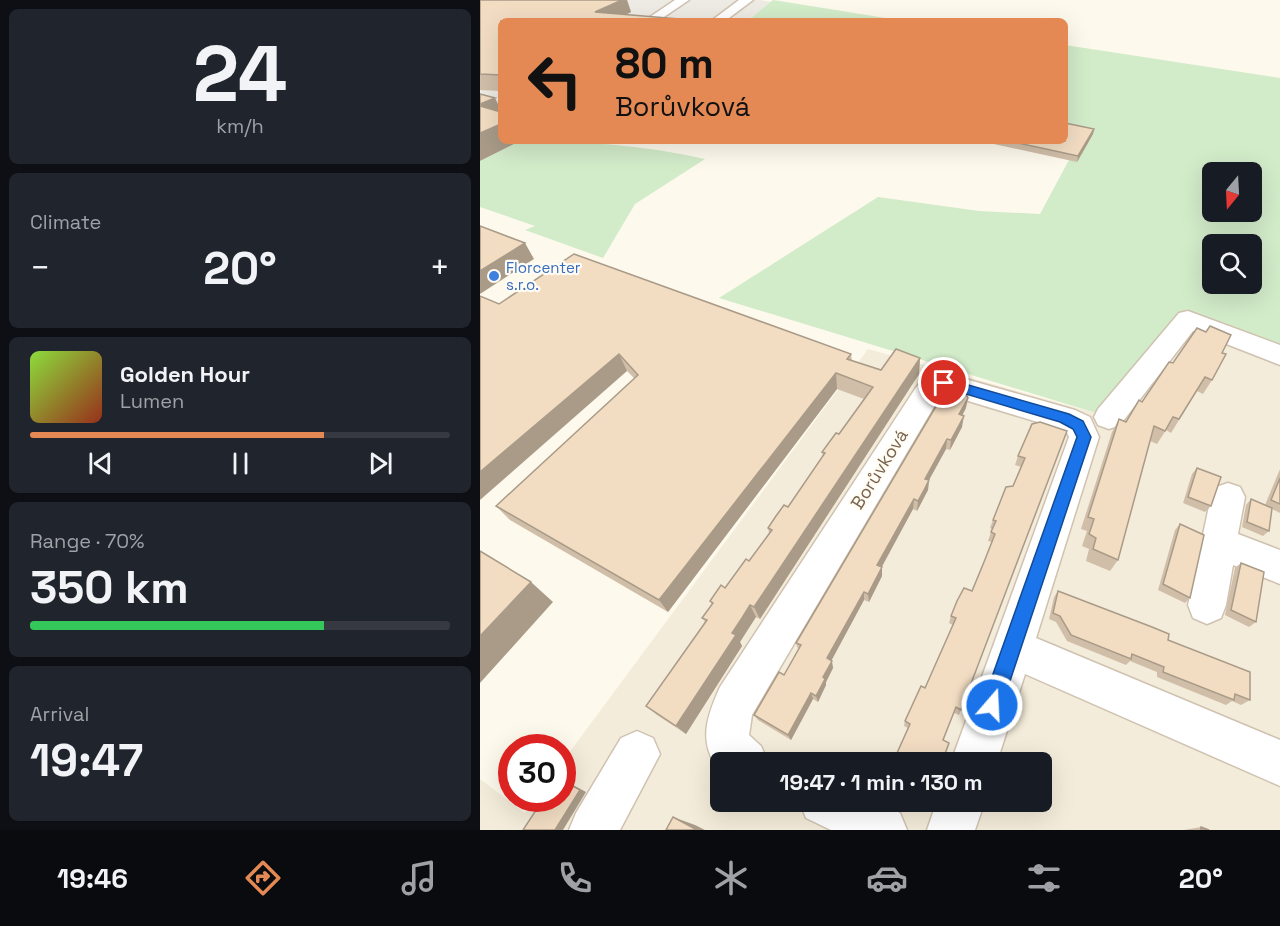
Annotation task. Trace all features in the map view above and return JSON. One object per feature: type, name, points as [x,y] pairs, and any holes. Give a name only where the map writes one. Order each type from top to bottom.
[{"type":"street","points":[[655,18],[682,0]]},
{"type":"street","points":[[721,18],[747,0]]},
{"type":"street","points":[[1109,417],[1188,318],[1280,355]]},
{"type":"street","name":"Borůvková","points":[[732,752],[725,739],[727,722],[735,702],[925,397],[932,387],[940,383],[963,387],[1058,415],[1075,422],[1083,433],[1082,445],[977,752]]},
{"type":"street","points":[[1207,605],[1228,497]]},
{"type":"street","points":[[1219,543],[1280,567]]},
{"type":"street","points":[[1012,648],[1280,763]]},
{"type":"street","points":[[593,830],[637,754]]},
{"type":"street","points":[[846,812],[883,830]]},
{"type":"street","points":[[951,830],[957,812]]},
{"type":"shaded area","points":[[480,0],[761,0],[771,2],[750,18],[498,18],[498,144],[480,161]]},
{"type":"shaded area","points":[[1188,319],[1280,355],[1280,830],[480,830],[480,779],[498,793],[498,812],[576,812],[576,743],[868,349],[1109,417]]},
{"type":"green space","points":[[773,0],[885,18],[751,18]]},
{"type":"green space","points":[[1068,45],[1280,78],[1280,355],[1188,319],[1109,417],[719,298],[878,197],[979,211],[1040,214],[1084,132],[1068,129]]},
{"type":"green space","points":[[514,144],[613,145],[659,150],[705,159],[635,204],[603,258],[525,230],[535,226],[480,207],[480,161]]},
{"type":"building","points":[[480,0],[622,0],[595,12],[668,18],[498,18],[498,75],[480,74]]},
{"type":"building","points":[[480,94],[495,98],[480,104]]},
{"type":"building","points":[[480,106],[498,111],[498,125],[480,133]]},
{"type":"building","points":[[1068,124],[1094,129],[1078,156],[1023,144],[1068,144]]},
{"type":"building","points":[[480,226],[525,243],[480,271]]},
{"type":"building","points":[[574,254],[851,354],[847,359],[881,370],[896,349],[920,358],[754,607],[750,605],[732,633],[736,635],[676,726],[646,706],[707,620],[702,618],[713,603],[710,601],[721,585],[725,588],[746,559],[749,561],[772,530],[768,528],[776,516],[784,505],[788,507],[825,453],[822,452],[836,433],[839,434],[873,387],[836,373],[659,600],[496,506],[638,375],[619,354],[480,472],[480,296],[499,304]]},
{"type":"building","points":[[1210,326],[1231,335],[1222,353],[1226,354],[1212,380],[1205,377],[1179,419],[1173,417],[1165,431],[1154,426],[1118,560],[1093,549],[1096,538],[1089,534],[1094,519],[1088,517],[1119,419],[1126,422],[1139,400],[1142,402],[1169,362],[1173,363],[1197,328],[1206,332]]},
{"type":"building","points":[[948,386],[964,391],[968,398],[959,414],[964,416],[951,440],[947,439],[925,479],[929,480],[918,501],[914,499],[877,565],[882,567],[868,594],[864,592],[827,658],[832,661],[816,696],[811,693],[788,735],[754,715],[779,672],[784,675],[801,645],[796,643]]},
{"type":"building","points":[[1040,422],[1067,431],[961,710],[956,707],[943,740],[949,743],[946,752],[897,752],[910,724],[905,721],[921,686],[925,688],[956,618],[951,616],[957,601],[964,588],[972,591],[984,562],[995,534],[991,532],[996,521],[993,520],[1006,487],[1013,486],[1025,458],[1018,456],[1032,424]]},
{"type":"building","points":[[1197,468],[1221,477],[1211,506],[1188,497]]},
{"type":"building","points":[[1280,478],[1280,504],[1271,500]]},
{"type":"building","points":[[1251,499],[1272,508],[1269,531],[1247,522]]},
{"type":"building","points":[[1180,524],[1204,535],[1190,598],[1163,584]]},
{"type":"building","points":[[480,551],[531,582],[480,636]]},
{"type":"building","points":[[1241,563],[1264,572],[1256,622],[1231,610]]},
{"type":"building","points":[[1058,591],[1169,634],[1168,640],[1250,672],[1250,700],[1235,694],[1234,700],[1163,672],[1164,667],[1132,654],[1131,659],[1071,635],[1060,616],[1053,613]]},
{"type":"building","points":[[535,812],[566,812],[555,830],[523,830]]},
{"type":"building","points":[[673,817],[697,830],[666,830]]},
{"type":"place","name":"Florcenter s.r.o.","points":[[494,276]]},
{"type":"route","points":[[944,383],[1075,422],[1082,429],[1084,437],[992,705]]}]
